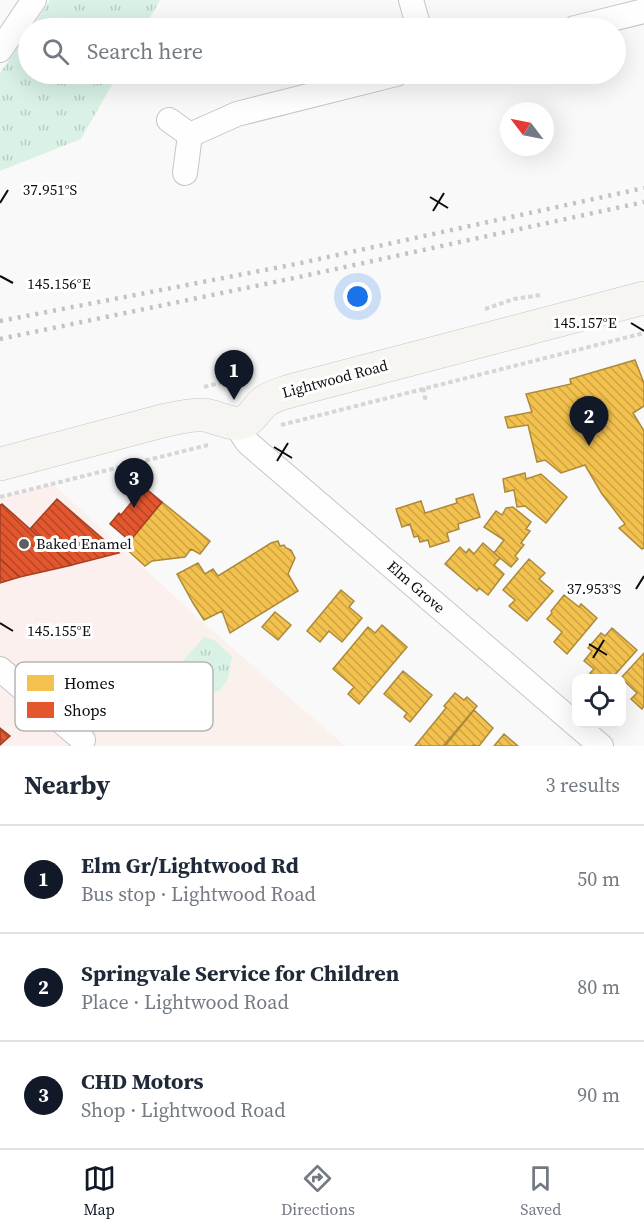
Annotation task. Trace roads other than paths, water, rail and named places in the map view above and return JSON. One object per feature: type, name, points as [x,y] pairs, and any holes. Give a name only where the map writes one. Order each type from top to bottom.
[{"type":"main road","name":"Lightwood Road","points":[[239,430],[242,423],[247,421],[262,404],[290,390],[644,297]]},
{"type":"main road","points":[[0,464],[166,420],[194,415],[214,417],[239,430]]},
{"type":"street","points":[[22,18],[34,0]]},
{"type":"street","points":[[411,0],[416,18]]},
{"type":"street","points":[[616,18],[644,11]]},
{"type":"street","points":[[0,50],[18,24]]},
{"type":"street","points":[[190,135],[237,114],[356,84]]},
{"type":"street","points":[[169,120],[190,135]]},
{"type":"street","points":[[185,172],[190,135]]},
{"type":"street","name":"Elm Grove","points":[[239,430],[257,451],[601,746]]},
{"type":"street","points":[[0,669],[15,682]]},
{"type":"street","points":[[72,731],[83,740]]},
{"type":"railway","points":[[0,321],[296,264],[644,188]]},
{"type":"railway","points":[[0,339],[644,202]]},
{"type":"place","name":"Elm Gr/Lightwood Rd","points":[[234,400]]},
{"type":"place","name":"Springvale Service for Children","points":[[589,446]]},
{"type":"place","name":"CHD Motors","points":[[134,508]]},
{"type":"place","name":"Baked Enamel","points":[[24,544]]}]
